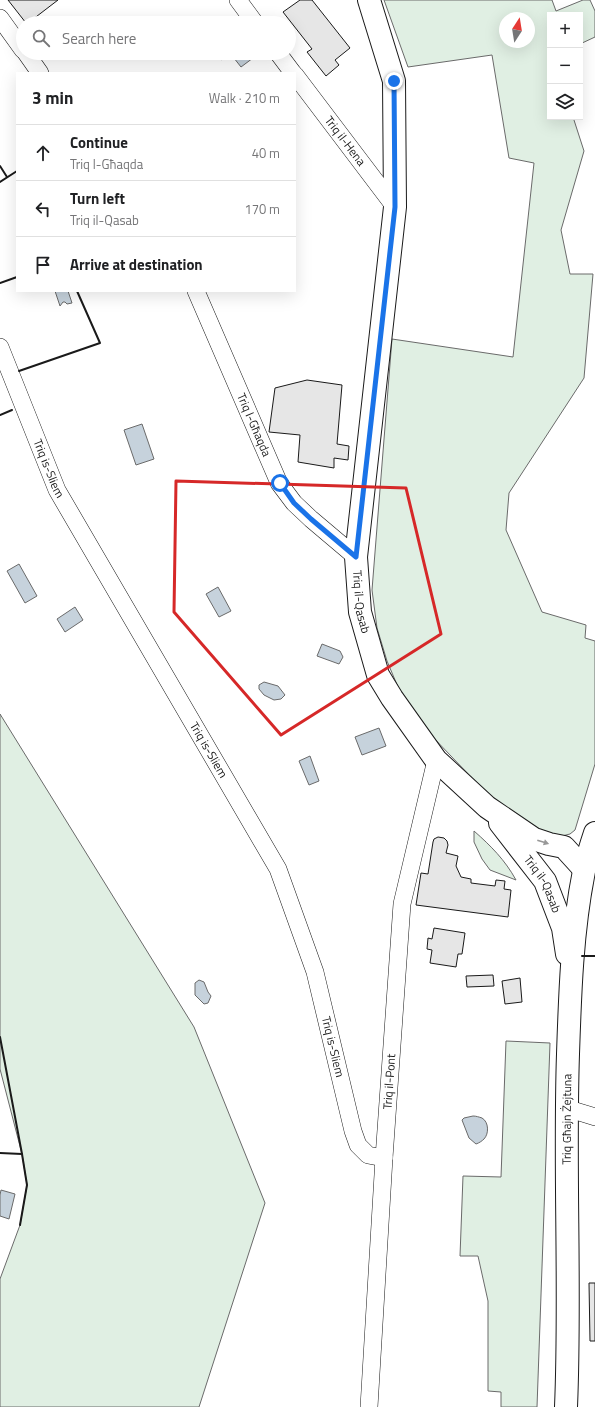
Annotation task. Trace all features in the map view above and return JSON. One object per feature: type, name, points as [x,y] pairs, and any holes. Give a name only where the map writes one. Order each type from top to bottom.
[{"type":"street","points":[[238,0],[250,16]]},
{"type":"street","name":"Triq il-Qasab","points":[[369,0],[394,81],[395,207],[356,557],[360,612],[378,675],[392,698],[436,760],[487,807],[534,839],[564,847],[584,869]]},
{"type":"street","points":[[0,18],[16,40]]},
{"type":"street","points":[[31,60],[39,72]]},
{"type":"street","name":"Triq il-Hena","points":[[283,60],[292,72]]},
{"type":"street","name":"Triq il-Hena","points":[[296,77],[395,207]]},
{"type":"street","name":"Triq l-Għaqda","points":[[196,292],[280,483],[294,503],[356,557]]},
{"type":"street","name":"Triq is-Sliem","points":[[0,347],[57,490],[278,869],[315,972],[353,1131],[358,1145],[368,1155],[384,1158]]},
{"type":"street","name":"Triq il-Pont","points":[[368,1407],[402,904],[436,760]]},
{"type":"street","name":"Triq il-Qasab","points":[[487,807],[545,881],[562,928],[570,976]]},
{"type":"street","name":"Triq Għajn Żejtuna","points":[[566,1407],[568,1347],[566,1108],[570,976],[580,890],[584,869],[595,833]]},
{"type":"street","points":[[552,900],[580,890]]},
{"type":"street","points":[[566,1108],[595,1117]]},
{"type":"highlighted area","points":[[176,481],[406,488],[441,634],[281,735],[174,612]]},
{"type":"green space","points":[[384,0],[552,0],[556,11],[583,0],[590,0],[595,11],[595,37],[583,43],[583,12],[547,12],[547,120],[574,120],[584,151],[561,230],[570,274],[593,274],[584,378],[509,493],[506,530],[542,612],[586,625],[585,638],[595,641],[595,764],[575,830],[570,834],[558,837],[539,835],[496,803],[428,732],[398,687],[387,661],[377,628],[372,590],[392,339],[513,357],[534,163],[509,158],[492,55],[408,67]]},
{"type":"green space","points":[[0,714],[194,1027],[265,1203],[199,1407],[0,1407],[0,1279],[20,1225],[27,1185],[22,1154],[0,1069]]},
{"type":"green space","points":[[474,831],[497,854],[516,880],[490,870],[482,859],[474,842]]},
{"type":"green space","points":[[506,1041],[550,1043],[537,1407],[501,1407],[501,1392],[488,1391],[488,1301],[478,1256],[460,1256],[463,1176],[501,1177]]},
{"type":"shaded area","points":[[236,60],[250,60],[241,67]]},
{"type":"shaded area","points":[[55,292],[68,292],[72,303],[67,304],[63,302],[60,306]]},
{"type":"shaded area","points":[[142,424],[154,459],[136,465],[124,430]]},
{"type":"shaded area","points":[[19,564],[37,596],[25,603],[7,571]]},
{"type":"shaded area","points":[[218,587],[231,611],[219,617],[206,594]]},
{"type":"shaded area","points":[[75,607],[83,620],[65,632],[57,619]]},
{"type":"shaded area","points":[[322,644],[340,651],[343,657],[339,664],[317,656]]},
{"type":"shaded area","points":[[264,682],[278,686],[285,695],[281,699],[274,700],[264,695],[259,689],[259,685]]},
{"type":"shaded area","points":[[379,728],[386,746],[362,755],[355,737]]},
{"type":"shaded area","points":[[310,756],[319,781],[309,785],[299,761]]},
{"type":"shaded area","points":[[199,980],[204,982],[211,996],[208,1003],[204,1004],[195,995],[195,983]]},
{"type":"shaded area","points":[[473,1116],[482,1118],[486,1122],[488,1128],[486,1137],[476,1144],[469,1138],[462,1120]]},
{"type":"shaded area","points":[[1,1190],[15,1194],[9,1219],[0,1216]]},
{"type":"building","points":[[8,0],[58,0],[37,16],[21,16]]},
{"type":"building","points":[[300,0],[312,0],[350,48],[335,60],[339,65],[326,76],[307,52],[312,49],[296,29],[296,16],[286,16],[283,12]]},
{"type":"building","points":[[307,380],[342,385],[337,444],[349,446],[348,460],[334,458],[334,468],[298,462],[300,435],[269,432],[275,388]]},
{"type":"building","points":[[438,837],[444,838],[447,841],[448,845],[446,853],[458,856],[456,866],[461,877],[471,879],[471,883],[495,886],[496,880],[505,881],[504,889],[511,890],[508,917],[416,905],[421,873],[428,874],[433,842],[434,839]]},
{"type":"building","points":[[434,928],[465,933],[462,954],[458,954],[456,967],[430,963],[432,950],[427,949],[428,938],[432,939]]},
{"type":"building","points":[[493,975],[494,986],[467,987],[466,976]]},
{"type":"building","points":[[520,978],[522,1002],[505,1004],[502,981]]},
{"type":"building","points":[[589,1283],[595,1283],[595,1341],[590,1341]]},
{"type":"wall","points":[[0,166],[7,177]]},
{"type":"wall","points":[[0,182],[16,172]]},
{"type":"wall","points":[[0,283],[16,277]]},
{"type":"wall","points":[[19,371],[100,343],[77,292]]},
{"type":"wall","points":[[0,415],[12,410]]},
{"type":"wall","points":[[582,956],[595,956]]},
{"type":"wall","points":[[0,1037],[27,1185],[20,1225]]},
{"type":"wall","points":[[0,1153],[22,1154]]},
{"type":"route","points":[[280,483],[294,503],[356,557],[395,207],[394,81]]}]
